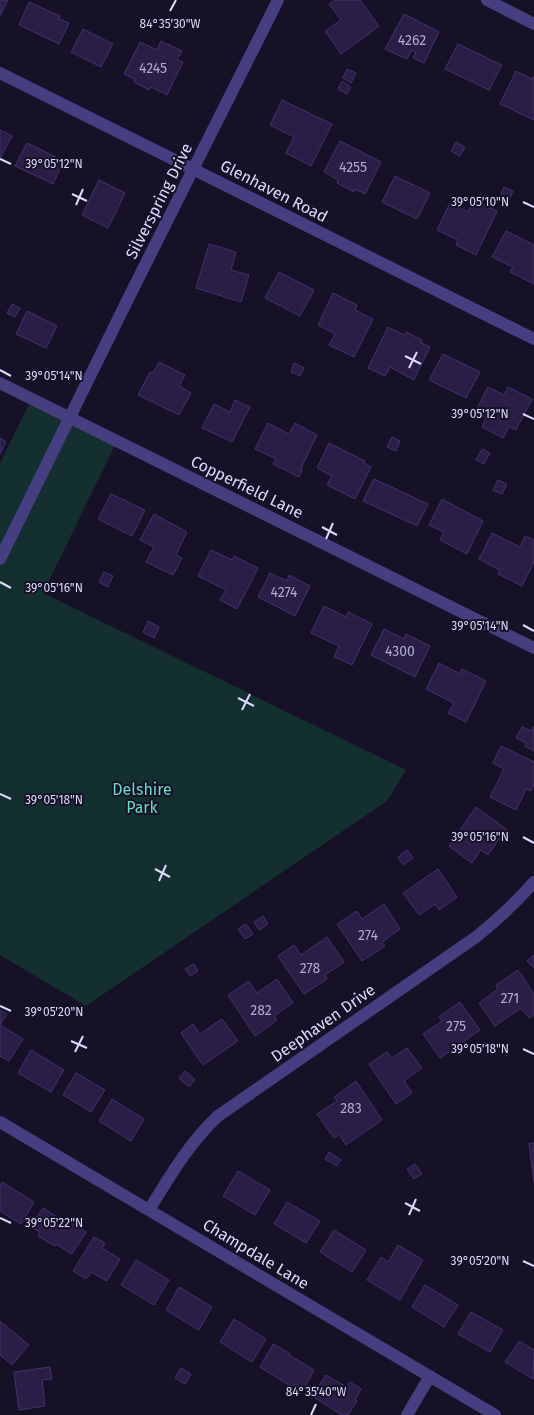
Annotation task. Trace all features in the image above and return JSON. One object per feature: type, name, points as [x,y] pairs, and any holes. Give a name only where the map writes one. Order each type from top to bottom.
[{"type":"street","name":"Silverspring Drive","points":[[0,559],[278,0]]},
{"type":"street","points":[[487,0],[534,24]]},
{"type":"street","name":"Glenhaven Road","points":[[0,73],[534,339]]},
{"type":"street","name":"Copperfield Lane","points":[[0,383],[534,648]]},
{"type":"street","name":"Deephaven Drive","points":[[149,1210],[181,1158],[200,1132],[218,1116],[476,937],[505,914],[534,882]]},
{"type":"street","name":"Champdale Lane","points":[[0,1122],[495,1415]]},
{"type":"street","points":[[407,1415],[430,1376]]},
{"type":"green space","name":"Delshire Park","points":[[32,398],[117,441],[43,593],[406,770],[387,801],[86,1006],[0,955],[0,463]]},
{"type":"building","points":[[0,0],[8,0],[0,16]]},
{"type":"building","points":[[336,0],[360,0],[379,26],[341,54],[325,31],[341,20],[329,4]]},
{"type":"building","points":[[29,2],[60,16],[59,19],[69,23],[59,44],[19,25]]},
{"type":"building","points":[[404,14],[439,32],[424,63],[413,58],[416,53],[412,50],[407,59],[385,49]]},
{"type":"building","points":[[83,29],[113,44],[101,67],[71,52]]},
{"type":"building","points":[[161,41],[182,51],[177,60],[183,62],[167,95],[151,87],[149,90],[134,82],[135,79],[124,74],[140,42],[157,50]]},
{"type":"building","points":[[458,44],[502,65],[489,90],[445,69]]},
{"type":"building","points":[[347,69],[356,73],[351,83],[343,78]]},
{"type":"building","points":[[516,71],[532,79],[534,76],[534,120],[500,104]]},
{"type":"building","points":[[342,81],[351,87],[347,94],[338,89]]},
{"type":"building","points":[[282,100],[332,124],[311,166],[286,153],[294,137],[270,125]]},
{"type":"building","points":[[0,130],[12,136],[0,159]]},
{"type":"building","points":[[340,141],[381,162],[365,194],[355,189],[354,192],[337,183],[338,180],[324,172]]},
{"type":"building","points":[[456,142],[465,147],[460,156],[451,151]]},
{"type":"building","points":[[27,143],[64,161],[53,184],[15,166]]},
{"type":"building","points":[[395,176],[430,193],[417,219],[382,202]]},
{"type":"building","points":[[99,180],[125,193],[108,228],[82,215]]},
{"type":"building","points":[[504,187],[513,191],[509,200],[500,196]]},
{"type":"building","points":[[474,200],[497,211],[476,255],[456,245],[458,240],[437,230],[450,203],[468,212]]},
{"type":"building","points":[[506,231],[534,245],[534,284],[510,272],[513,267],[492,257]]},
{"type":"building","points":[[209,244],[236,252],[231,270],[249,275],[241,302],[196,288]]},
{"type":"building","points":[[279,272],[314,290],[300,316],[265,298]]},
{"type":"building","points":[[333,293],[357,305],[355,310],[373,319],[354,357],[329,345],[335,334],[318,325]]},
{"type":"building","points":[[12,304],[20,308],[15,317],[7,313]]},
{"type":"building","points":[[27,311],[57,326],[46,348],[16,334]]},
{"type":"building","points":[[388,327],[404,335],[406,332],[422,340],[421,343],[430,347],[414,380],[390,367],[385,376],[368,368]]},
{"type":"building","points":[[443,354],[480,372],[466,398],[429,380]]},
{"type":"building","points":[[159,362],[185,375],[179,386],[191,393],[179,415],[138,395],[150,372],[153,373]]},
{"type":"building","points":[[294,363],[304,368],[300,376],[291,372]]},
{"type":"building","points":[[488,387],[504,395],[508,387],[532,399],[516,430],[509,427],[503,438],[482,427],[486,418],[475,412]]},
{"type":"building","points":[[235,400],[250,407],[232,442],[202,428],[214,404],[230,412]]},
{"type":"building","points":[[268,423],[289,434],[295,423],[317,435],[301,468],[299,477],[273,464],[276,459],[255,449]]},
{"type":"building","points":[[392,437],[400,441],[396,451],[387,447]]},
{"type":"building","points":[[0,438],[6,442],[0,454]]},
{"type":"building","points":[[329,443],[365,461],[364,463],[371,467],[355,499],[327,485],[332,476],[317,468]]},
{"type":"building","points":[[482,449],[490,453],[484,464],[476,460]]},
{"type":"building","points":[[374,479],[428,504],[417,526],[363,501]]},
{"type":"building","points":[[498,480],[507,484],[502,494],[493,490]]},
{"type":"building","points":[[111,494],[145,510],[132,536],[98,519]]},
{"type":"building","points":[[442,499],[483,521],[467,554],[440,540],[444,532],[429,525]]},
{"type":"building","points":[[154,514],[187,532],[176,555],[182,558],[173,575],[146,562],[154,547],[140,540]]},
{"type":"building","points":[[492,533],[520,547],[525,536],[534,540],[534,562],[522,586],[498,574],[500,570],[479,559]]},
{"type":"building","points":[[211,550],[232,560],[234,556],[258,568],[237,609],[220,600],[226,590],[198,576]]},
{"type":"building","points":[[104,572],[113,576],[108,587],[99,582]]},
{"type":"building","points":[[270,573],[287,581],[289,575],[310,586],[295,616],[258,597]]},
{"type":"building","points":[[324,606],[346,617],[348,612],[372,624],[352,665],[334,657],[339,646],[311,633]]},
{"type":"building","points":[[148,621],[159,627],[154,638],[143,632]]},
{"type":"building","points":[[384,629],[404,639],[406,634],[430,646],[415,677],[371,655]]},
{"type":"building","points":[[439,663],[460,674],[462,669],[486,681],[466,722],[448,713],[454,703],[426,689]]},
{"type":"building","points":[[534,726],[534,751],[525,746],[526,743],[516,738],[522,727],[531,731]]},
{"type":"building","points":[[501,746],[534,762],[534,784],[531,791],[526,789],[516,810],[490,797],[504,769],[493,763]]},
{"type":"building","points":[[476,807],[506,829],[488,855],[481,850],[472,863],[449,846]]},
{"type":"building","points":[[407,850],[413,858],[403,865],[398,857]]},
{"type":"building","points":[[438,869],[457,897],[439,910],[435,904],[419,915],[403,893]]},
{"type":"building","points":[[384,904],[400,929],[382,942],[385,946],[362,961],[337,924],[357,911],[362,919]]},
{"type":"building","points":[[263,916],[268,924],[259,930],[254,922]]},
{"type":"building","points":[[246,924],[253,934],[245,939],[238,929]]},
{"type":"building","points":[[327,937],[344,962],[325,975],[327,979],[304,994],[278,956],[294,945],[301,955]]},
{"type":"building","points":[[534,955],[534,968],[527,961]]},
{"type":"building","points":[[194,964],[198,971],[190,976],[185,969]]},
{"type":"building","points":[[518,970],[534,994],[534,1015],[529,1018],[521,1008],[495,1026],[479,1003],[498,989],[496,985]]},
{"type":"building","points":[[277,979],[293,1003],[274,1016],[277,1020],[255,1036],[228,995],[249,981],[257,993]]},
{"type":"building","points":[[460,1002],[480,1030],[440,1058],[423,1034],[442,1021],[439,1017]]},
{"type":"building","points":[[0,1010],[7,1014],[0,1025]]},
{"type":"building","points":[[222,1019],[238,1041],[203,1065],[181,1033],[193,1024],[200,1034]]},
{"type":"building","points":[[0,1025],[23,1039],[9,1061],[0,1056]]},
{"type":"building","points":[[407,1048],[422,1068],[404,1081],[412,1093],[396,1104],[369,1064],[387,1052],[392,1058]]},
{"type":"building","points":[[31,1050],[64,1070],[51,1092],[18,1073]]},
{"type":"building","points":[[185,1071],[195,1079],[189,1087],[179,1078]]},
{"type":"building","points":[[76,1073],[105,1090],[91,1112],[63,1095]]},
{"type":"building","points":[[356,1081],[382,1120],[346,1145],[339,1135],[334,1138],[317,1114],[337,1101],[334,1097]]},
{"type":"building","points":[[112,1099],[144,1119],[131,1141],[99,1121]]},
{"type":"building","points":[[529,1143],[534,1143],[534,1182]]},
{"type":"building","points":[[329,1152],[341,1160],[337,1166],[325,1159]]},
{"type":"building","points":[[415,1164],[422,1174],[414,1179],[407,1169]]},
{"type":"building","points":[[238,1171],[270,1190],[255,1215],[223,1196]]},
{"type":"building","points":[[2,1182],[34,1202],[21,1224],[0,1211],[0,1186]]},
{"type":"building","points":[[287,1202],[320,1221],[306,1243],[274,1224]]},
{"type":"building","points":[[43,1208],[68,1224],[70,1222],[86,1232],[72,1254],[38,1236],[40,1232],[31,1227]]},
{"type":"building","points":[[334,1230],[366,1250],[352,1272],[320,1252]]},
{"type":"building","points":[[94,1237],[105,1243],[102,1248],[120,1259],[107,1281],[91,1272],[86,1279],[73,1271]]},
{"type":"building","points":[[398,1245],[423,1260],[400,1300],[367,1280],[381,1257],[388,1262]]},
{"type":"building","points":[[136,1260],[169,1280],[154,1305],[121,1285]]},
{"type":"building","points":[[425,1285],[458,1305],[444,1327],[412,1307]]},
{"type":"building","points":[[179,1287],[212,1307],[199,1330],[166,1310]]},
{"type":"building","points":[[471,1312],[503,1330],[490,1352],[458,1334]]},
{"type":"building","points":[[234,1319],[266,1339],[252,1362],[220,1342]]},
{"type":"building","points":[[0,1321],[29,1345],[12,1365],[0,1355]]},
{"type":"building","points":[[519,1341],[534,1350],[533,1379],[505,1362]]},
{"type":"building","points":[[273,1344],[314,1370],[303,1390],[294,1384],[292,1387],[260,1367]]},
{"type":"building","points":[[50,1367],[52,1379],[42,1380],[45,1406],[19,1410],[14,1372]]},
{"type":"building","points":[[181,1368],[191,1374],[185,1384],[175,1378]]},
{"type":"building","points":[[326,1375],[347,1387],[350,1382],[361,1389],[355,1400],[357,1401],[348,1415],[342,1415],[312,1396]]}]
